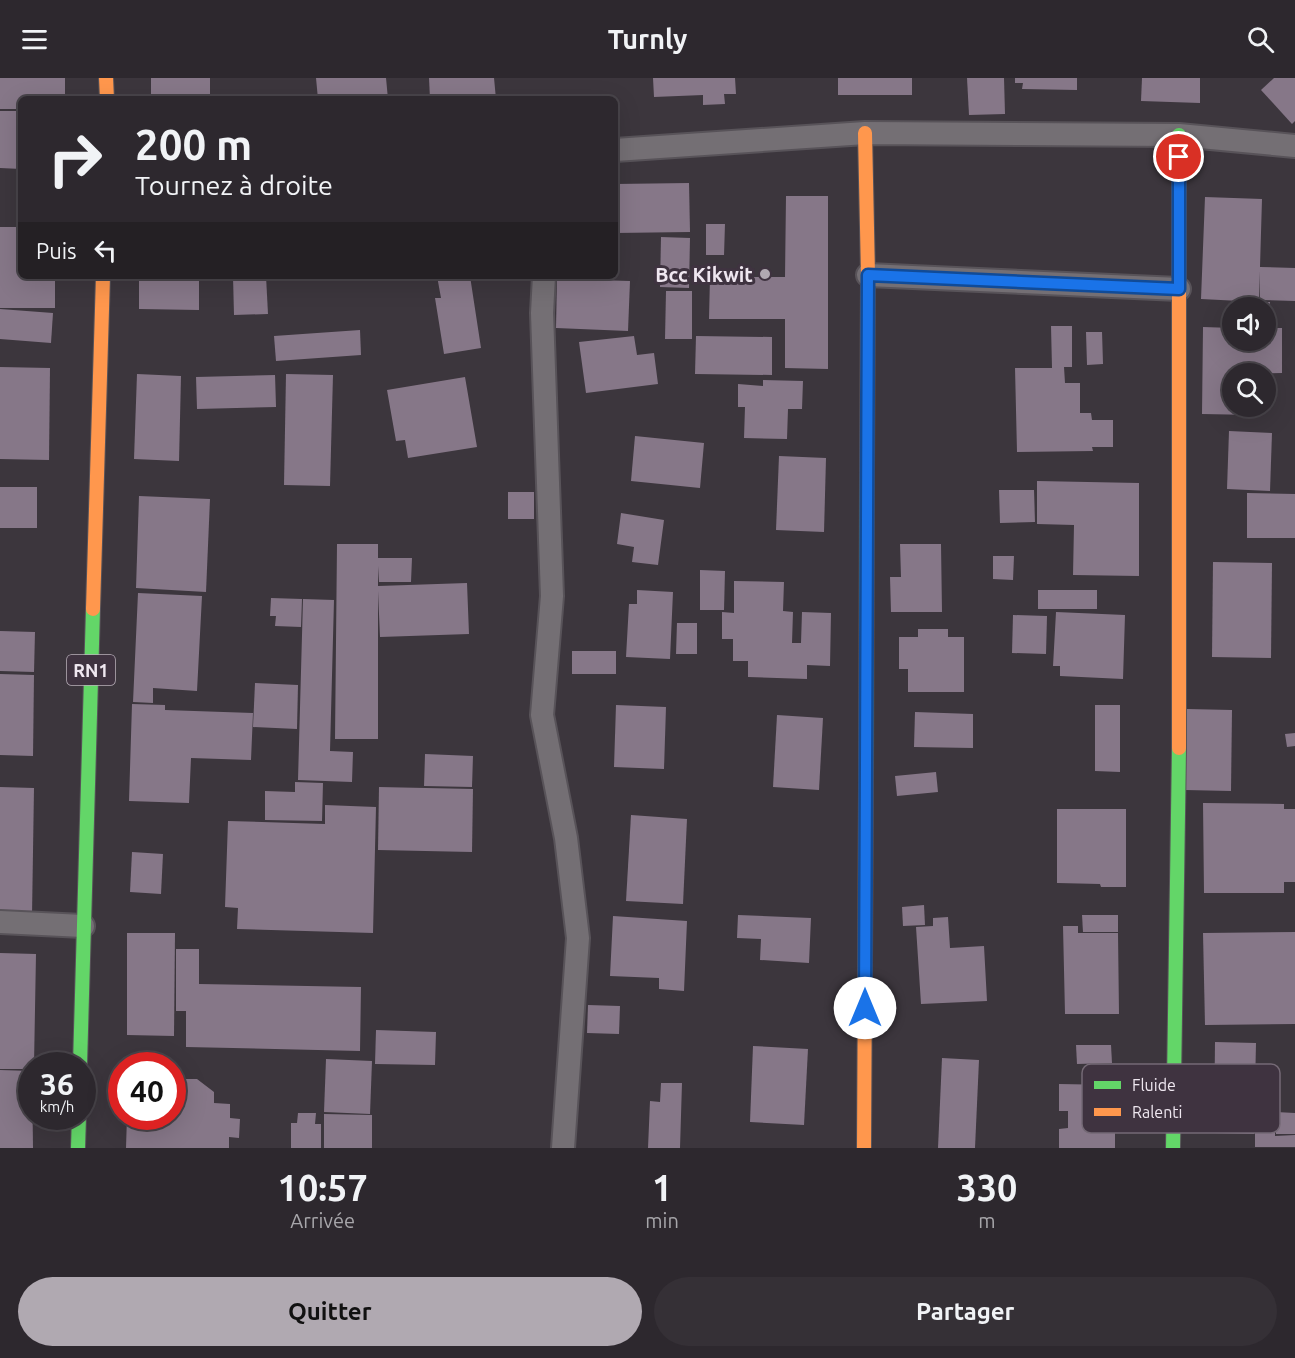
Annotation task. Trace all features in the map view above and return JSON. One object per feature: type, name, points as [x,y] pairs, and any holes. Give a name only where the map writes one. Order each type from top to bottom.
[{"type":"main road","points":[[106,78],[106,96]]},
{"type":"main road","points":[[864,1148],[868,275],[865,133]]},
{"type":"main road","points":[[1174,1064],[1181,617],[1179,135]]},
{"type":"main road","name":"RN1","points":[[80,1052],[82,926],[103,279]]},
{"type":"main road","points":[[78,1148],[79,1130]]},
{"type":"main road","points":[[1173,1133],[1173,1148]]},
{"type":"street","points":[[618,150],[865,133],[1179,135],[1295,146]]},
{"type":"street","points":[[868,275],[1179,289]]},
{"type":"street","points":[[544,279],[542,313],[552,596],[542,715],[566,838],[578,938],[563,1148]]},
{"type":"street","points":[[0,922],[82,926]]},
{"type":"building","points":[[0,78],[65,78],[65,96],[18,96],[18,109],[0,109]]},
{"type":"building","points":[[151,78],[210,78],[210,96],[151,96]]},
{"type":"building","points":[[316,78],[386,78],[388,96],[318,96]]},
{"type":"building","points":[[429,78],[494,78],[496,96],[430,96]]},
{"type":"building","points":[[653,78],[735,78],[736,94],[724,94],[725,104],[703,105],[703,95],[654,97]]},
{"type":"building","points":[[838,78],[912,78],[912,95],[838,95]]},
{"type":"building","points":[[967,78],[1004,78],[1005,114],[969,115]]},
{"type":"building","points":[[1015,78],[1077,78],[1077,90],[1022,89],[1023,83],[1015,83]]},
{"type":"building","points":[[1142,78],[1200,78],[1200,103],[1141,101]]},
{"type":"building","points":[[1274,78],[1295,78],[1295,121],[1292,124],[1261,90]]},
{"type":"building","points":[[0,111],[18,111],[18,169],[0,168]]},
{"type":"building","points":[[689,183],[690,232],[618,233],[618,184]]},
{"type":"building","points":[[786,196],[828,196],[828,369],[785,368],[785,319],[709,319],[710,277],[785,277]]},
{"type":"building","points":[[1205,197],[1262,199],[1260,267],[1295,268],[1295,301],[1276,300],[1276,297],[1260,297],[1260,271],[1259,297],[1201,299]]},
{"type":"building","points":[[706,224],[725,224],[724,255],[706,255]]},
{"type":"building","points":[[0,227],[18,227],[18,279],[55,279],[55,308],[0,308]]},
{"type":"building","points":[[661,237],[690,238],[689,288],[660,287]]},
{"type":"building","points":[[139,279],[199,279],[199,310],[139,309]]},
{"type":"building","points":[[233,279],[266,279],[268,314],[234,315]]},
{"type":"building","points":[[438,279],[470,279],[481,348],[444,354],[435,298],[441,298]]},
{"type":"building","points":[[557,279],[630,281],[628,331],[556,328]]},
{"type":"building","points":[[666,291],[692,291],[692,339],[665,339]]},
{"type":"building","points":[[0,309],[53,313],[51,343],[0,339]]},
{"type":"building","points":[[1051,326],[1072,326],[1072,367],[1064,367],[1065,383],[1080,383],[1080,413],[1091,413],[1092,420],[1113,420],[1113,447],[1092,447],[1093,451],[1017,452],[1015,368],[1052,368]]},
{"type":"building","points":[[1203,327],[1222,328],[1222,351],[1276,351],[1276,328],[1282,328],[1282,373],[1276,373],[1276,363],[1222,363],[1222,414],[1202,414]]},
{"type":"building","points":[[360,330],[361,355],[276,361],[274,336]]},
{"type":"building","points":[[1086,332],[1102,332],[1103,364],[1087,365]]},
{"type":"building","points":[[634,336],[637,355],[654,353],[658,384],[586,393],[579,342]]},
{"type":"building","points":[[696,336],[772,337],[772,375],[695,374]]},
{"type":"building","points":[[0,367],[50,368],[49,460],[0,459]]},
{"type":"building","points":[[137,374],[181,376],[179,461],[134,459]]},
{"type":"building","points":[[286,374],[333,375],[330,486],[284,485]]},
{"type":"building","points":[[275,375],[276,407],[197,409],[196,377]]},
{"type":"building","points":[[465,377],[477,447],[408,458],[405,440],[396,441],[387,390]]},
{"type":"building","points":[[763,380],[803,381],[802,409],[788,409],[787,439],[744,438],[745,407],[738,407],[738,384],[763,386]]},
{"type":"building","points":[[1229,431],[1272,433],[1270,491],[1227,489]]},
{"type":"building","points":[[635,436],[704,443],[700,488],[631,481]]},
{"type":"building","points":[[779,456],[826,458],[824,532],[776,530]]},
{"type":"building","points":[[1037,481],[1139,483],[1139,576],[1073,575],[1074,525],[1037,524]]},
{"type":"building","points":[[0,487],[37,487],[37,528],[0,528]]},
{"type":"building","points":[[999,490],[1034,490],[1035,522],[1000,523]]},
{"type":"building","points":[[508,492],[534,492],[534,519],[508,519]]},
{"type":"building","points":[[1247,493],[1295,494],[1295,538],[1247,538]]},
{"type":"building","points":[[139,496],[210,499],[206,592],[136,588]]},
{"type":"building","points":[[621,513],[664,520],[658,565],[632,562],[634,547],[617,544]]},
{"type":"building","points":[[337,544],[378,544],[378,558],[412,558],[411,582],[379,582],[378,566],[378,586],[467,583],[469,634],[380,637],[378,591],[378,739],[335,739]]},
{"type":"building","points":[[900,544],[941,544],[942,612],[891,612],[890,577],[901,577]]},
{"type":"building","points":[[993,556],[1014,556],[1013,580],[993,579]]},
{"type":"building","points":[[1213,562],[1272,563],[1271,658],[1212,657]]},
{"type":"building","points":[[700,570],[725,571],[724,610],[700,610]]},
{"type":"building","points":[[734,581],[784,582],[783,611],[793,612],[792,643],[801,643],[802,612],[831,613],[830,666],[807,665],[807,679],[748,677],[748,661],[733,661],[733,639],[722,639],[722,612],[734,613]]},
{"type":"building","points":[[637,590],[673,592],[670,659],[626,657],[629,604],[637,604]]},
{"type":"building","points":[[1038,590],[1097,590],[1097,609],[1038,609]]},
{"type":"building","points":[[138,593],[202,596],[197,691],[153,688],[153,703],[133,702]]},
{"type":"building","points":[[271,598],[302,599],[301,627],[275,626],[276,616],[270,616]]},
{"type":"building","points":[[303,599],[334,600],[330,751],[353,752],[352,782],[298,780]]},
{"type":"building","points":[[1056,612],[1125,615],[1123,679],[1060,676],[1060,666],[1053,666]]},
{"type":"building","points":[[1013,615],[1047,616],[1046,654],[1012,653]]},
{"type":"building","points":[[677,623],[697,623],[697,654],[676,654]]},
{"type":"building","points":[[918,629],[948,629],[948,637],[964,637],[964,692],[908,692],[908,669],[899,669],[899,637],[918,637]]},
{"type":"building","points":[[0,631],[35,632],[34,672],[0,671]]},
{"type":"building","points":[[572,651],[616,651],[616,674],[572,674]]},
{"type":"building","points":[[0,674],[34,675],[33,756],[0,755]]},
{"type":"building","points":[[255,683],[298,685],[297,729],[253,727]]},
{"type":"building","points":[[132,704],[165,705],[165,710],[253,713],[251,760],[191,758],[189,803],[129,801]]},
{"type":"building","points":[[616,705],[666,707],[664,769],[614,767]]},
{"type":"building","points":[[1095,705],[1120,705],[1120,772],[1095,771]]},
{"type":"building","points":[[1187,709],[1232,710],[1231,791],[1185,790]]},
{"type":"building","points":[[915,712],[973,714],[973,748],[914,747]]},
{"type":"building","points":[[777,715],[823,718],[819,790],[773,787]]},
{"type":"building","points":[[1295,733],[1295,746],[1287,747],[1285,734]]},
{"type":"building","points":[[425,754],[473,756],[472,787],[424,786]]},
{"type":"building","points":[[936,772],[938,792],[897,796],[895,776]]},
{"type":"building","points":[[295,782],[323,783],[322,821],[265,820],[265,791],[295,792]]},
{"type":"building","points":[[0,787],[34,788],[32,915],[0,914]]},
{"type":"building","points":[[379,787],[473,789],[472,852],[378,850]]},
{"type":"building","points":[[1203,803],[1284,804],[1284,809],[1295,809],[1295,882],[1284,882],[1284,893],[1204,893]]},
{"type":"building","points":[[325,805],[376,807],[373,933],[237,929],[238,908],[225,907],[228,821],[325,824]]},
{"type":"building","points":[[1057,809],[1126,809],[1126,887],[1057,883]]},
{"type":"building","points":[[631,815],[687,819],[683,904],[626,901]]},
{"type":"building","points":[[132,852],[163,854],[161,894],[130,892]]},
{"type":"building","points":[[924,905],[925,925],[903,926],[902,907]]},
{"type":"building","points":[[738,915],[811,918],[809,963],[760,960],[761,939],[737,938]]},
{"type":"building","points":[[1082,915],[1118,915],[1118,932],[1083,932]]},
{"type":"building","points":[[613,916],[687,921],[684,991],[659,989],[659,978],[610,976]]},
{"type":"building","points":[[948,917],[950,948],[984,946],[987,1001],[921,1004],[916,927],[933,926],[933,918]]},
{"type":"building","points":[[1063,926],[1078,926],[1078,933],[1118,933],[1119,1014],[1065,1014]]},
{"type":"building","points":[[1295,932],[1295,1024],[1205,1025],[1203,933]]},
{"type":"building","points":[[127,933],[175,933],[174,1036],[127,1035]]},
{"type":"building","points":[[176,949],[199,949],[199,984],[361,987],[360,1051],[186,1047],[186,1011],[176,1011]]},
{"type":"building","points":[[0,953],[36,954],[34,1052],[18,1052],[18,1069],[0,1069]]},
{"type":"building","points":[[588,1005],[620,1006],[619,1034],[587,1033]]},
{"type":"building","points":[[376,1030],[436,1032],[435,1065],[375,1064]]},
{"type":"building","points":[[1215,1042],[1256,1043],[1256,1064],[1215,1064]]},
{"type":"building","points":[[1076,1045],[1111,1045],[1112,1063],[1077,1064]]},
{"type":"building","points":[[753,1046],[808,1049],[804,1125],[750,1122]]},
{"type":"building","points":[[942,1058],[979,1060],[975,1148],[938,1148]]},
{"type":"building","points":[[326,1059],[372,1061],[370,1114],[324,1112]]},
{"type":"building","points":[[0,1070],[18,1071],[18,1130],[33,1130],[33,1148],[0,1148]]},
{"type":"building","points":[[186,1079],[197,1079],[214,1092],[214,1103],[230,1104],[230,1118],[240,1119],[239,1138],[229,1137],[229,1148],[126,1148],[127,1130],[186,1130]]},
{"type":"building","points":[[661,1083],[682,1083],[680,1148],[648,1148],[650,1101],[660,1102]]},
{"type":"building","points":[[1059,1084],[1082,1084],[1082,1133],[1115,1133],[1115,1148],[1059,1148],[1059,1129],[1068,1128],[1068,1111],[1059,1111]]},
{"type":"building","points":[[1280,1112],[1295,1113],[1295,1134],[1276,1134],[1280,1133]]},
{"type":"building","points":[[298,1113],[316,1113],[315,1124],[321,1124],[321,1148],[291,1148],[291,1123],[297,1123]]},
{"type":"building","points":[[324,1114],[372,1115],[372,1148],[324,1148]]},
{"type":"building","points":[[1255,1133],[1275,1133],[1275,1136],[1295,1135],[1295,1147],[1255,1147]]},
{"type":"traffic: fast","points":[[1179,135],[1179,255]]},
{"type":"traffic: fast","points":[[866,784],[867,471]]},
{"type":"traffic: fast","points":[[80,1052],[93,609]]},
{"type":"traffic: fast","points":[[1174,1064],[1179,748]]},
{"type":"traffic: fast","points":[[78,1148],[79,1130]]},
{"type":"traffic: fast","points":[[1173,1133],[1173,1148]]},
{"type":"traffic: slow","points":[[106,78],[107,96]]},
{"type":"traffic: slow","points":[[865,133],[868,275],[867,471]]},
{"type":"traffic: slow","points":[[1179,255],[1179,748]]},
{"type":"traffic: slow","points":[[93,609],[103,279]]},
{"type":"traffic: slow","points":[[864,1148],[866,784]]},
{"type":"place","name":"Bcc Kikwit","points":[[765,274]]},
{"type":"route","points":[[865,1008],[868,275],[1179,289],[1179,157]]}]
